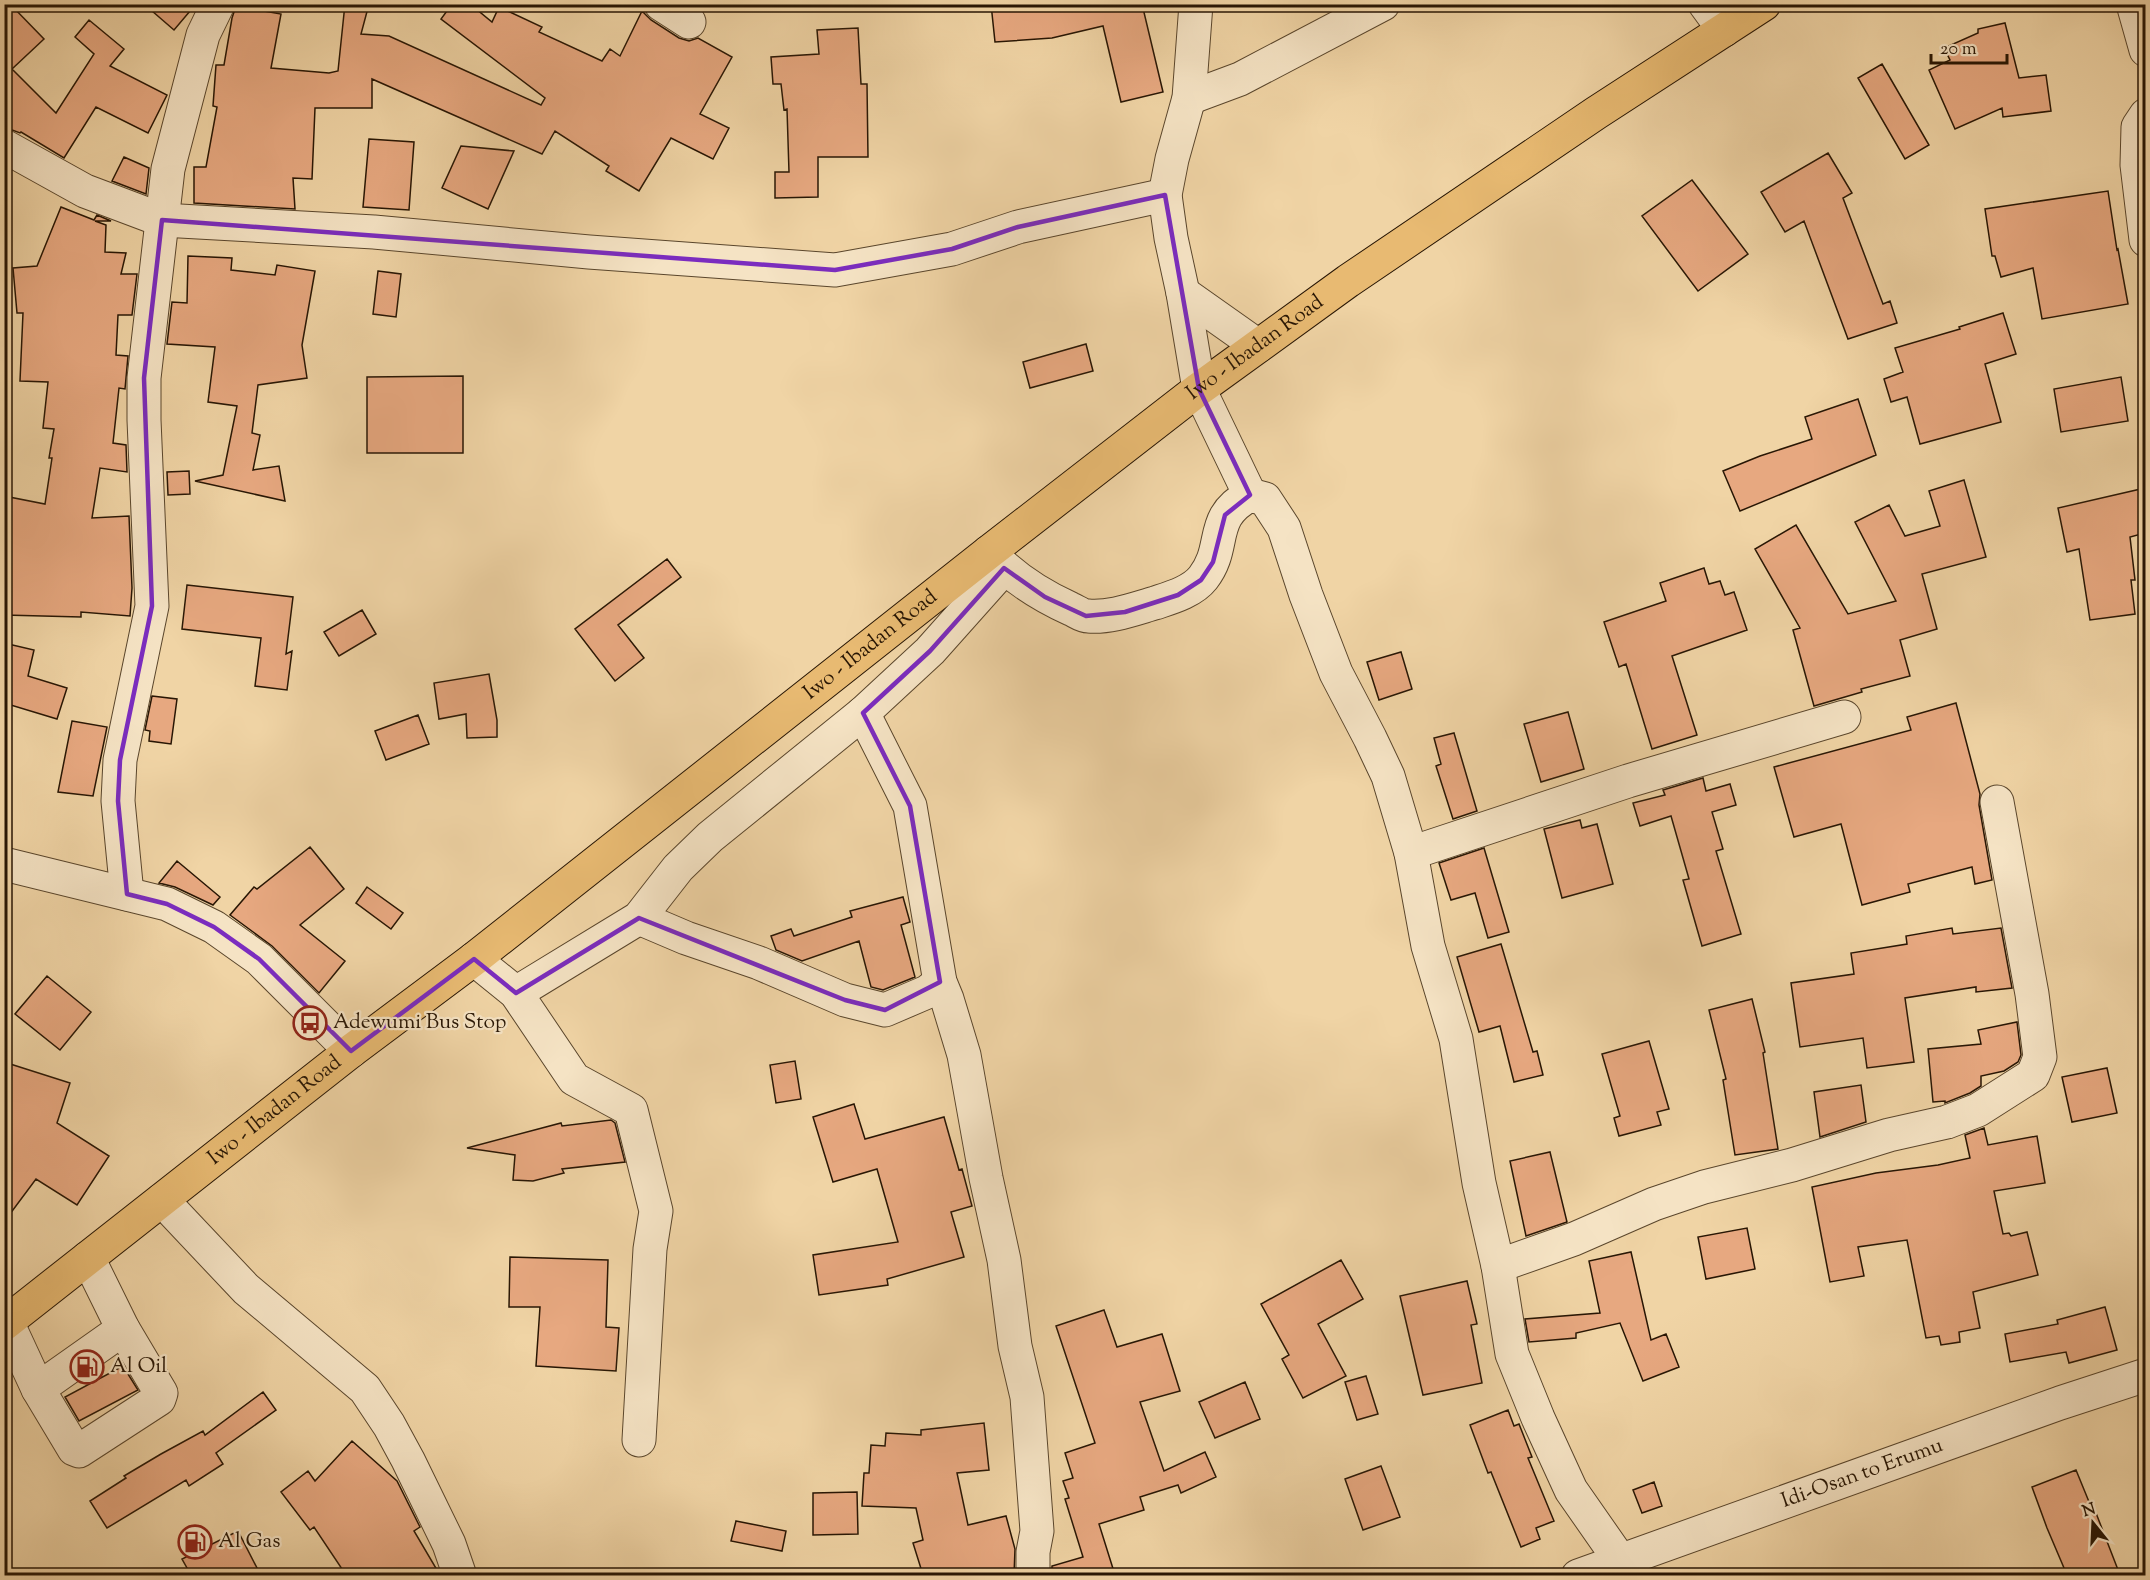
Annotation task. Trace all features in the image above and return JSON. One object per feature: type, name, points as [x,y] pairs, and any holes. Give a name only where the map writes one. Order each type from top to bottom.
[{"type":"main road","name":"Iwo - Ibadan Road","points":[[6,1323],[351,1051],[996,560],[1198,389],[1348,281],[1596,112],[1764,4]]},
{"type":"street","points":[[127,894],[118,801],[120,760],[152,606],[144,378],[168,169],[203,35],[218,4]]},
{"type":"street","points":[[661,4],[689,22]]},
{"type":"street","points":[[1196,4],[1189,98],[1172,159],[1165,195],[1198,389],[1250,495]]},
{"type":"street","points":[[1189,98],[1240,79],[1383,4]]},
{"type":"street","points":[[1705,4],[1724,30]]},
{"type":"street","points":[[2133,4],[2145,50]]},
{"type":"street","points":[[2145,115],[2138,127],[2137,165],[2145,240]]},
{"type":"street","points":[[4,146],[85,191],[162,220],[374,232],[589,252],[835,270],[952,249],[1018,226],[1165,195]]},
{"type":"street","points":[[1183,293],[1258,346]]},
{"type":"street","points":[[516,993],[639,918],[678,868],[710,837],[863,713],[930,651],[996,560],[1045,597],[1086,616],[1125,612],[1178,595],[1202,580],[1213,562],[1225,515],[1235,502],[1250,495],[1265,499],[1284,528],[1306,595],[1336,673],[1388,776],[1411,853],[1428,946],[1456,1039],[1479,1183],[1498,1266],[1512,1354],[1571,1490],[1626,1568]]},
{"type":"street","points":[[863,713],[910,806],[940,982],[964,1055],[986,1178],[1004,1260],[1015,1346],[1027,1397],[1037,1531],[1033,1575]]},
{"type":"street","points":[[1411,853],[1628,781],[1844,717]]},
{"type":"street","points":[[1498,1266],[1574,1239],[1654,1204],[1704,1187],[1792,1165],[1889,1135],[1947,1122],[1978,1110],[2033,1075],[2040,1057],[2032,994],[1996,802]]},
{"type":"street","points":[[4,864],[167,904],[213,927],[259,959],[351,1051]]},
{"type":"street","points":[[639,918],[686,938],[759,963],[845,1000],[885,1010],[927,992],[940,982]]},
{"type":"street","points":[[474,959],[516,993],[574,1078],[631,1110],[656,1211],[650,1250],[639,1440]]},
{"type":"street","points":[[162,1200],[246,1289],[364,1389],[373,1400],[408,1460],[449,1544],[460,1575]]},
{"type":"street","points":[[6,1323],[38,1389],[74,1449],[79,1451],[159,1400],[161,1393],[123,1329],[88,1258]]},
{"type":"street","points":[[38,1389],[123,1329]]},
{"type":"street","name":"Idi-Osan to Erumu","points":[[1578,1575],[1626,1568],[2037,1411],[2145,1375]]},
{"type":"highlighted area","points":[[1165,195],[1199,389],[1250,495],[1225,515],[1213,562],[1201,580],[1178,595],[1125,612],[1086,616],[1045,597],[1004,568],[930,651],[863,713],[910,806],[940,982],[885,1010],[845,1000],[639,918],[516,993],[474,959],[351,1051],[259,959],[214,927],[167,904],[127,894],[118,801],[120,760],[152,606],[144,378],[162,220],[835,270],[952,249],[1018,227]]},
{"type":"building","points":[[4,4],[10,4],[44,39],[12,69],[56,113],[94,54],[75,37],[89,20],[124,49],[110,66],[167,95],[148,133],[96,107],[64,158],[21,132],[4,127]]},
{"type":"building","points":[[144,4],[196,4],[174,30]]},
{"type":"building","points":[[345,4],[369,4],[361,34],[389,36],[541,105],[545,98],[441,19],[452,4],[470,4],[492,22],[499,7],[542,27],[539,32],[602,61],[610,49],[620,56],[642,11],[651,20],[679,38],[689,41],[698,38],[732,57],[700,114],[729,128],[713,159],[671,138],[639,191],[606,171],[609,166],[555,131],[542,154],[372,79],[372,108],[315,108],[312,179],[293,178],[295,209],[194,203],[194,167],[206,167],[217,107],[213,106],[216,65],[224,65],[236,6],[281,14],[271,68],[329,73],[338,71]]},
{"type":"building","points":[[991,4],[1142,4],[1163,92],[1121,102],[1103,26],[1052,38],[995,42]]},
{"type":"building","points":[[2005,23],[2019,78],[2046,75],[2051,111],[2003,117],[2002,108],[1955,129],[1929,70],[1950,60],[1944,48],[1978,33],[1978,29]]},
{"type":"building","points":[[858,28],[861,84],[867,84],[868,157],[818,157],[818,197],[775,198],[775,172],[789,172],[787,109],[784,110],[781,84],[773,84],[771,57],[819,54],[817,30]]},
{"type":"building","points":[[1882,64],[1929,145],[1905,159],[1858,78]]},
{"type":"building","points":[[369,139],[414,142],[409,210],[363,207]]},
{"type":"building","points":[[461,146],[514,151],[488,209],[442,188]]},
{"type":"building","points":[[1828,153],[1852,193],[1843,198],[1883,304],[1890,301],[1897,323],[1848,339],[1804,221],[1785,232],[1761,192]]},
{"type":"building","points":[[124,157],[149,168],[146,194],[112,181]]},
{"type":"building","points":[[1692,180],[1748,254],[1698,291],[1642,216]]},
{"type":"building","points":[[2108,191],[2128,304],[2042,319],[2033,268],[2001,277],[1995,256],[1992,256],[1985,209]]},
{"type":"building","points":[[61,207],[94,220],[97,215],[111,221],[95,221],[106,225],[105,252],[126,253],[121,274],[137,274],[132,315],[118,315],[116,355],[128,356],[125,389],[119,388],[113,443],[126,445],[127,472],[100,468],[92,518],[129,516],[132,588],[130,616],[81,612],[81,617],[4,615],[4,496],[45,504],[54,429],[43,428],[48,382],[20,381],[23,313],[17,313],[13,268],[37,266]]},
{"type":"building","points":[[188,256],[232,258],[231,270],[275,275],[277,265],[315,271],[302,345],[307,378],[258,385],[252,433],[260,435],[253,470],[279,466],[285,501],[195,481],[223,475],[237,406],[208,402],[215,347],[167,344],[172,302],[187,303]]},
{"type":"building","points":[[378,271],[401,274],[396,317],[373,314]]},
{"type":"building","points":[[2003,313],[2016,354],[1985,364],[2001,422],[1920,444],[1907,397],[1891,402],[1884,379],[1903,372],[1895,348],[1960,329],[1959,327]]},
{"type":"building","points":[[1086,344],[1093,371],[1030,388],[1023,362]]},
{"type":"building","points":[[463,376],[463,453],[367,453],[367,377]]},
{"type":"building","points":[[2121,377],[2128,421],[2061,432],[2054,389]]},
{"type":"building","points":[[1858,399],[1876,455],[1740,511],[1723,471],[1812,439],[1805,417]]},
{"type":"building","points":[[189,471],[190,494],[168,495],[167,472]]},
{"type":"building","points":[[1964,480],[1986,557],[1922,574],[1937,629],[1900,640],[1910,676],[1861,689],[1862,692],[1814,706],[1793,630],[1800,628],[1755,549],[1796,525],[1848,614],[1896,601],[1855,522],[1889,505],[1905,536],[1940,526],[1929,491]]},
{"type":"building","points":[[2145,488],[2145,533],[2130,537],[2135,580],[2131,580],[2135,614],[2090,620],[2079,549],[2067,552],[2058,508]]},
{"type":"building","points":[[667,559],[681,577],[618,625],[644,658],[615,681],[575,629]]},
{"type":"building","points":[[1704,568],[1709,584],[1720,581],[1725,595],[1734,592],[1747,630],[1672,656],[1697,735],[1652,749],[1626,664],[1619,667],[1604,622],[1666,601],[1660,583]]},
{"type":"building","points":[[187,585],[293,597],[286,654],[292,651],[287,690],[255,686],[261,638],[182,629]]},
{"type":"building","points":[[362,610],[376,634],[339,656],[324,632]]},
{"type":"building","points":[[4,643],[34,650],[28,676],[67,688],[57,719],[4,703]]},
{"type":"building","points":[[1401,652],[1412,689],[1379,700],[1367,662]]},
{"type":"building","points":[[489,674],[497,720],[497,737],[467,738],[466,714],[439,719],[434,683]]},
{"type":"building","points":[[152,696],[177,699],[171,744],[149,741],[150,731],[145,730]]},
{"type":"building","points":[[1956,703],[1980,794],[1979,805],[1992,880],[1975,884],[1972,867],[1908,884],[1910,892],[1862,905],[1841,824],[1794,837],[1774,767],[1911,730],[1907,717]]},
{"type":"building","points":[[1568,712],[1584,769],[1541,782],[1524,724]]},
{"type":"building","points":[[418,715],[429,744],[386,760],[375,731]]},
{"type":"building","points":[[72,721],[107,727],[93,796],[58,792]]},
{"type":"building","points":[[1454,733],[1477,811],[1453,819],[1436,766],[1441,764],[1434,738]]},
{"type":"building","points":[[1703,778],[1706,791],[1730,784],[1736,805],[1712,812],[1723,849],[1716,851],[1741,934],[1702,946],[1683,880],[1689,879],[1671,816],[1640,826],[1633,803],[1665,795],[1663,790]]},
{"type":"building","points":[[1580,820],[1582,828],[1597,824],[1613,884],[1562,898],[1544,829]]},
{"type":"building","points":[[310,847],[344,889],[300,925],[345,961],[319,993],[272,946],[230,915],[254,887],[257,889]]},
{"type":"building","points":[[1484,848],[1509,932],[1488,938],[1475,893],[1451,900],[1439,863]]},
{"type":"building","points":[[177,861],[220,897],[213,905],[175,887],[159,883]]},
{"type":"building","points":[[367,887],[403,913],[391,929],[356,903]]},
{"type":"building","points":[[903,897],[910,922],[901,925],[915,977],[883,990],[871,987],[859,941],[802,961],[776,950],[771,936],[791,929],[794,936],[852,917],[850,911]]},
{"type":"building","points":[[1952,928],[1953,934],[2001,928],[2012,988],[1976,992],[1976,987],[1905,998],[1914,1062],[1867,1068],[1863,1038],[1800,1047],[1791,983],[1854,974],[1851,953],[1907,944],[1906,936]]},
{"type":"building","points":[[1501,944],[1533,1052],[1537,1051],[1543,1075],[1514,1082],[1500,1026],[1479,1032],[1457,957]]},
{"type":"building","points":[[47,976],[91,1012],[60,1050],[15,1014]]},
{"type":"building","points":[[1752,999],[1765,1052],[1763,1053],[1778,1149],[1735,1155],[1723,1080],[1726,1079],[1709,1010]]},
{"type":"building","points":[[2017,1022],[2021,1055],[2018,1062],[2004,1071],[1981,1076],[1981,1086],[1970,1093],[1945,1103],[1945,1101],[1933,1102],[1928,1049],[1981,1044],[1978,1030]]},
{"type":"building","points":[[1649,1041],[1669,1109],[1657,1112],[1661,1125],[1619,1136],[1614,1118],[1620,1116],[1602,1054]]},
{"type":"building","points":[[795,1061],[801,1099],[776,1103],[770,1065]]},
{"type":"building","points":[[4,1062],[70,1083],[57,1123],[109,1156],[77,1205],[36,1179],[4,1222]]},
{"type":"building","points":[[2107,1068],[2117,1113],[2072,1122],[2062,1077]]},
{"type":"building","points":[[1861,1085],[1866,1122],[1820,1137],[1814,1092]]},
{"type":"building","points":[[854,1104],[865,1139],[944,1117],[972,1206],[951,1212],[964,1257],[887,1279],[888,1285],[819,1295],[813,1255],[898,1242],[877,1169],[833,1182],[813,1117]]},
{"type":"building","points":[[611,1120],[615,1123],[625,1162],[562,1169],[564,1173],[533,1181],[513,1180],[515,1155],[467,1148],[561,1123],[562,1126]]},
{"type":"building","points":[[1984,1128],[1988,1145],[2037,1136],[2045,1183],[1994,1191],[2003,1234],[2009,1233],[2011,1236],[2027,1232],[2038,1275],[1973,1292],[1980,1328],[1959,1332],[1960,1342],[1941,1345],[1939,1336],[1926,1338],[1907,1240],[1858,1247],[1864,1276],[1830,1282],[1812,1187],[1876,1173],[1938,1165],[1970,1158],[1965,1135]]},
{"type":"building","points":[[1550,1152],[1567,1222],[1526,1236],[1510,1161]]},
{"type":"building","points":[[1747,1228],[1755,1269],[1706,1279],[1698,1237]]},
{"type":"building","points":[[1631,1252],[1651,1340],[1666,1334],[1679,1367],[1643,1381],[1620,1323],[1576,1333],[1576,1338],[1529,1342],[1525,1319],[1600,1313],[1589,1261]]},
{"type":"building","points":[[510,1257],[608,1260],[606,1327],[619,1328],[616,1371],[536,1366],[540,1307],[509,1307]]},
{"type":"building","points":[[1341,1260],[1363,1299],[1318,1324],[1346,1376],[1303,1398],[1282,1359],[1289,1355],[1261,1304]]},
{"type":"building","points":[[1467,1281],[1477,1324],[1471,1325],[1482,1383],[1423,1395],[1400,1296]]},
{"type":"building","points":[[2105,1307],[2117,1350],[2069,1363],[2066,1352],[2010,1362],[2005,1334],[2058,1324],[2057,1320]]},
{"type":"building","points":[[1104,1310],[1117,1347],[1162,1334],[1180,1391],[1140,1402],[1164,1471],[1205,1452],[1216,1477],[1181,1493],[1178,1485],[1140,1497],[1144,1510],[1099,1524],[1115,1575],[1052,1575],[1052,1566],[1083,1557],[1065,1499],[1069,1498],[1063,1481],[1073,1478],[1065,1453],[1095,1443],[1056,1326]]},
{"type":"building","points":[[123,1366],[138,1390],[79,1421],[65,1397]]},
{"type":"building","points":[[1366,1376],[1378,1414],[1357,1420],[1345,1382]]},
{"type":"building","points":[[1245,1382],[1260,1419],[1215,1438],[1199,1402]]},
{"type":"building","points":[[263,1392],[276,1410],[216,1453],[223,1464],[189,1486],[186,1480],[107,1528],[90,1501],[126,1478],[124,1476],[161,1454],[203,1431],[205,1435]]},
{"type":"building","points":[[1508,1410],[1514,1426],[1519,1424],[1532,1457],[1528,1458],[1554,1521],[1536,1528],[1540,1539],[1521,1547],[1491,1472],[1488,1473],[1470,1425]]},
{"type":"building","points":[[984,1423],[989,1470],[957,1473],[968,1525],[1006,1516],[1015,1549],[1014,1575],[923,1575],[913,1543],[923,1540],[916,1508],[862,1506],[864,1473],[869,1473],[871,1445],[885,1446],[886,1433],[921,1435],[921,1430]]},
{"type":"building","points":[[352,1441],[397,1481],[420,1527],[414,1531],[440,1575],[346,1575],[314,1527],[310,1530],[281,1492],[308,1471],[315,1481]]},
{"type":"building","points":[[1381,1466],[1400,1517],[1363,1530],[1345,1479]]},
{"type":"building","points":[[2076,1470],[2094,1514],[2096,1513],[2120,1575],[2067,1575],[2047,1528],[2032,1487]]},
{"type":"building","points":[[1654,1482],[1662,1506],[1642,1513],[1633,1490]]},
{"type":"building","points":[[857,1492],[858,1534],[813,1535],[813,1493]]},
{"type":"building","points":[[736,1521],[786,1531],[782,1551],[731,1541]]},
{"type":"building","points":[[238,1531],[257,1568],[242,1575],[191,1575],[182,1559]]},
{"type":"place","name":"Adewumi Bus Stop","points":[[310,1023]]},
{"type":"place","name":"Al Oil","points":[[87,1367]]},
{"type":"place","name":"Al Gas","points":[[195,1542]]}]
